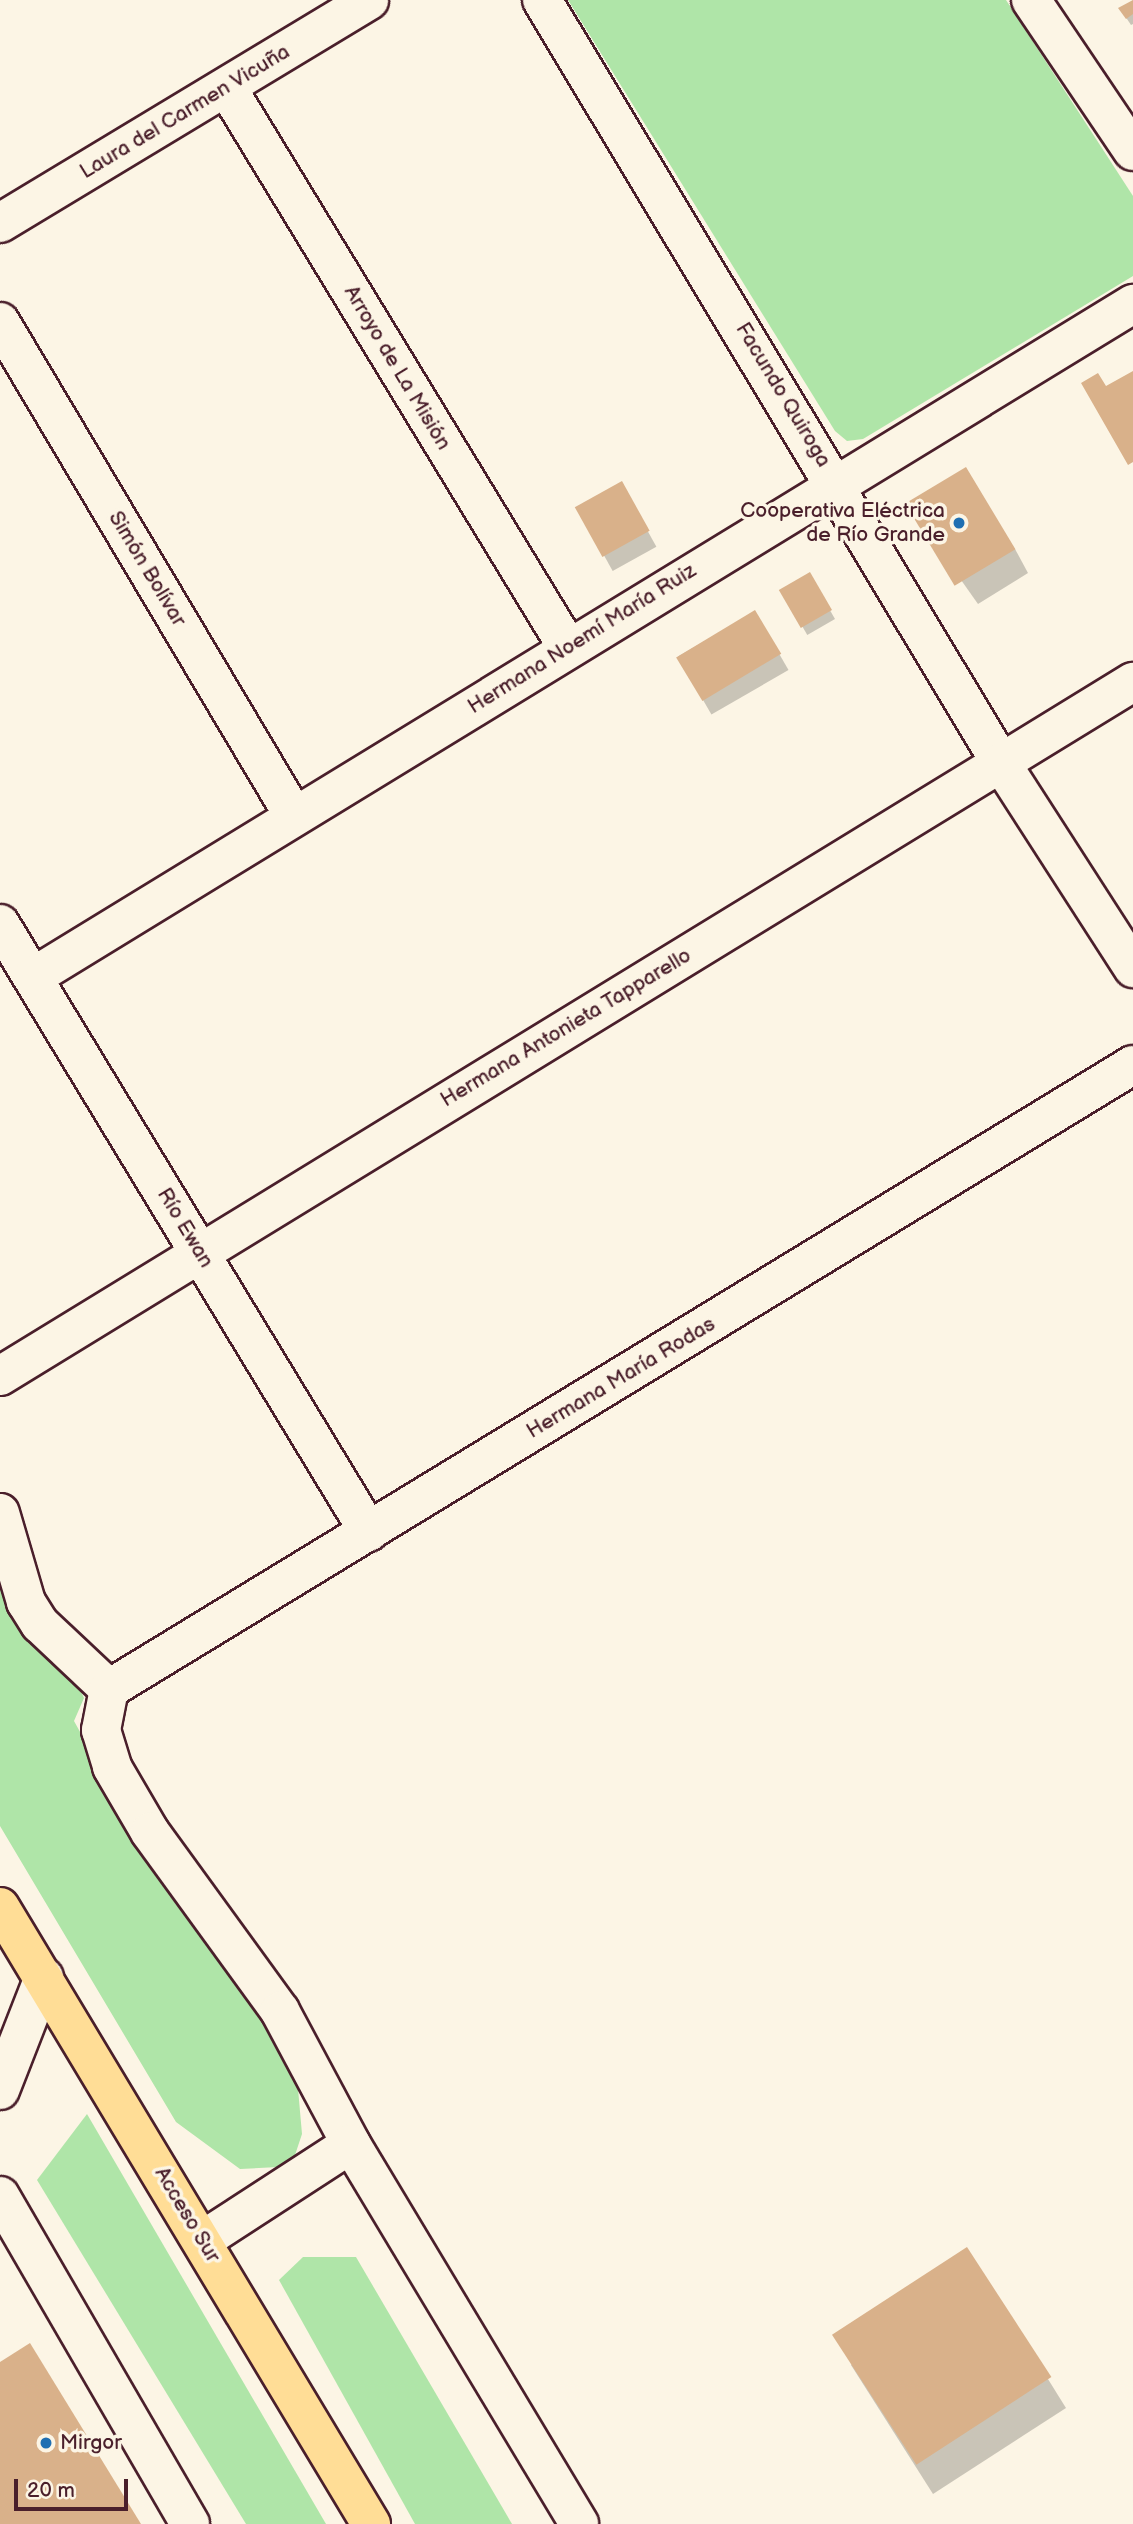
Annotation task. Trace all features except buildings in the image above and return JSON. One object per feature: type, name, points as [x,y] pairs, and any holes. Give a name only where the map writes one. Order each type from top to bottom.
[{"type":"main road","name":"Acceso Sur","points":[[0,1907],[371,2524]]},
{"type":"street","name":"Laura del Carmen Vicuña","points":[[0,223],[369,0]]},
{"type":"street","name":"Facundo Quiroga","points":[[542,0],[837,482],[1001,763],[1133,968]]},
{"type":"street","points":[[1031,0],[1133,151]]},
{"type":"street","name":"Arroyo de La Misión","points":[[226,88],[568,648]]},
{"type":"street","name":"Hermana Noemí María Ruiz","points":[[33,977],[837,482],[1133,304]]},
{"type":"street","name":"Simón Bolívar","points":[[0,322],[294,816]]},
{"type":"street","name":"Hermana Antonieta Tapparello","points":[[0,1376],[1133,682]]},
{"type":"street","name":"Río Ewan","points":[[0,924],[369,1532]]},
{"type":"street","name":"Hermana María Rodas","points":[[109,1689],[1133,1065]]},
{"type":"street","points":[[0,1513],[26,1602],[40,1624],[109,1689],[101,1730],[112,1767],[150,1832],[280,2011],[351,2144],[579,2524]]},
{"type":"street","points":[[0,2090],[44,1977]]},
{"type":"street","points":[[202,2240],[351,2144]]},
{"type":"street","points":[[0,2196],[190,2524]]},
{"type":"green space","points":[[568,0],[1006,0],[1133,196],[1133,276],[863,439],[847,441],[835,431]]},
{"type":"green space","points":[[0,1546],[84,1698],[74,1721],[126,1815],[296,2066],[302,2134],[294,2158],[278,2167],[240,2169],[176,2122],[0,1826]]},
{"type":"green space","points":[[87,2114],[326,2524],[246,2524],[37,2180]]},
{"type":"green space","points":[[303,2257],[356,2257],[512,2524],[415,2524],[279,2280]]},
{"type":"place","name":"Cooperativa Eléctrica de Río Grande","points":[[959,523]]},
{"type":"place","name":"Mirgor","points":[[46,2443]]}]
